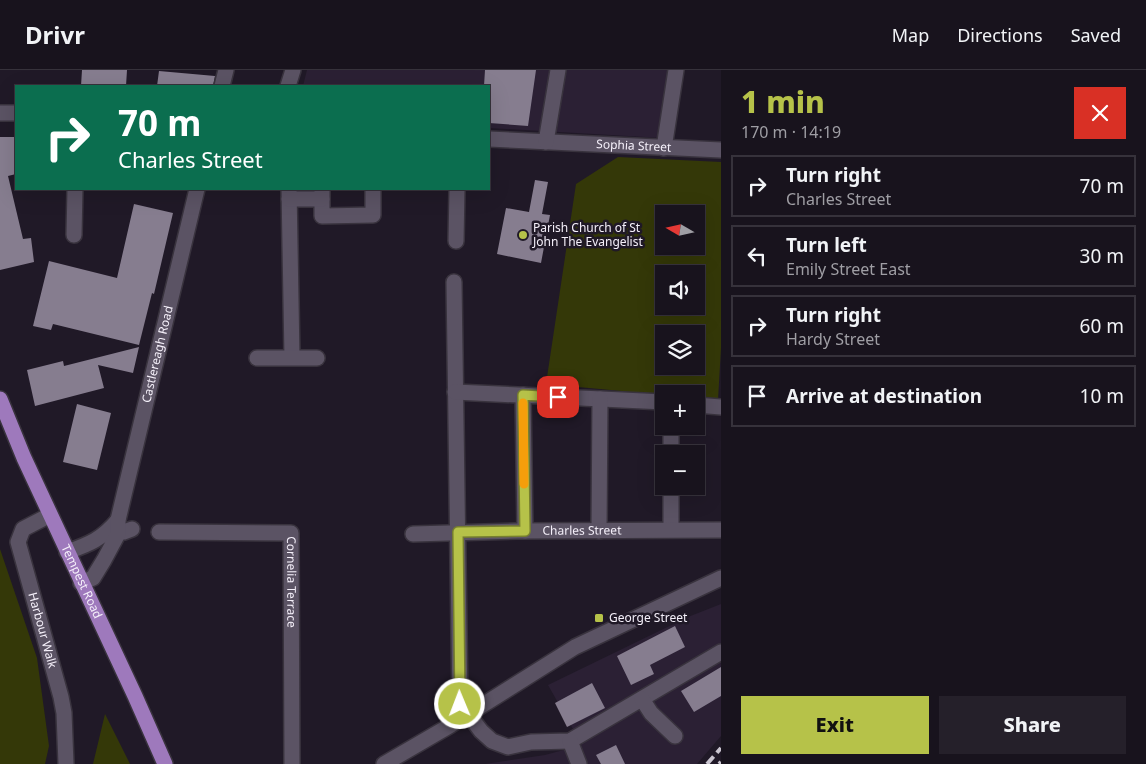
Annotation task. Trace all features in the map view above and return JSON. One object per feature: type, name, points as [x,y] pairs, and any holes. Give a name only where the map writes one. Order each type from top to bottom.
[{"type":"main road","name":"Tempest Road","points":[[0,399],[24,458],[165,764]]},
{"type":"street","points":[[222,85],[226,70]]},
{"type":"street","points":[[288,85],[293,70]]},
{"type":"street","points":[[546,142],[558,70]]},
{"type":"street","points":[[664,148],[676,70]]},
{"type":"street","points":[[0,113],[15,113]]},
{"type":"street","name":"Sophia Street","points":[[490,139],[721,150]]},
{"type":"street","points":[[74,236],[75,190]]},
{"type":"street","name":"Castlereagh Road","points":[[82,583],[93,578],[118,534],[125,527],[197,190]]},
{"type":"street","points":[[292,357],[289,194],[322,194],[322,216],[373,215],[373,190]]},
{"type":"street","points":[[456,241],[457,190]]},
{"type":"street","points":[[454,282],[460,704],[481,732],[492,741],[508,746],[532,742],[570,741],[721,652]]},
{"type":"street","points":[[257,358],[317,358]]},
{"type":"street","points":[[455,392],[655,402]]},
{"type":"street","points":[[523,395],[525,531]]},
{"type":"street","points":[[599,531],[600,399]]},
{"type":"street","points":[[705,406],[721,407]]},
{"type":"street","points":[[671,495],[671,529]]},
{"type":"street","name":"Harbour Walk","points":[[50,515],[23,529],[18,542],[61,697],[64,713],[66,764]]},
{"type":"street","points":[[67,552],[92,543],[107,533],[125,527]]},
{"type":"street","name":"Charles Street","points":[[413,534],[671,529],[721,530]]},
{"type":"street","name":"Cornelia Terrace","points":[[159,532],[291,533],[292,764]]},
{"type":"street","points":[[384,764],[575,647],[721,578]]},
{"type":"street","points":[[642,699],[651,713],[674,736]]},
{"type":"street","points":[[570,741],[579,764]]},
{"type":"shaded area","points":[[307,70],[673,70],[662,138],[490,128],[490,85],[303,85]]},
{"type":"shaded area","points":[[721,604],[721,736],[697,764],[485,764],[545,755],[582,745],[548,685],[688,617]]},
{"type":"green space","points":[[618,157],[721,162],[721,348],[718,400],[705,399],[705,385],[655,385],[655,394],[546,384],[576,184]]},
{"type":"green space","points":[[0,549],[37,658],[49,746],[45,764],[0,764]]},
{"type":"green space","points":[[105,714],[130,764],[93,764]]},
{"type":"building","points":[[82,70],[127,70],[126,85],[81,85]]},
{"type":"building","points":[[485,70],[536,70],[528,126],[490,123],[490,85],[484,85]]},
{"type":"building","points":[[159,71],[215,76],[213,85],[157,85]]},
{"type":"building","points":[[0,137],[15,137],[15,174],[8,176],[23,239],[31,238],[34,262],[0,270]]},
{"type":"building","name":"Parish Church of St John The Evangelist","points":[[535,180],[548,182],[542,214],[550,215],[541,263],[497,254],[506,208],[529,212]]},
{"type":"building","points":[[134,204],[173,213],[154,294],[152,293],[139,345],[53,324],[51,330],[33,326],[49,261],[117,278]]},
{"type":"building","points":[[139,347],[133,373],[98,365],[104,388],[35,406],[27,370],[63,361],[64,366]]},
{"type":"building","points":[[77,404],[111,413],[97,470],[63,462]]},
{"type":"building","points":[[675,626],[685,647],[650,665],[654,674],[631,685],[617,656]]},
{"type":"building","points":[[721,667],[721,696],[694,712],[681,691]]},
{"type":"building","points":[[592,683],[605,708],[567,727],[555,703]]},
{"type":"building","points":[[616,745],[625,764],[601,764],[596,755]]},
{"type":"railway","points":[[707,764],[721,748]]},
{"type":"slow traffic","points":[[523,403],[524,484]]},
{"type":"place","name":"Parish Church of St John The Evangelist","points":[[523,235]]},
{"type":"place","name":"George Street","points":[[599,618]]},
{"type":"route","points":[[460,704],[458,532],[525,531],[523,395],[558,397]]}]
